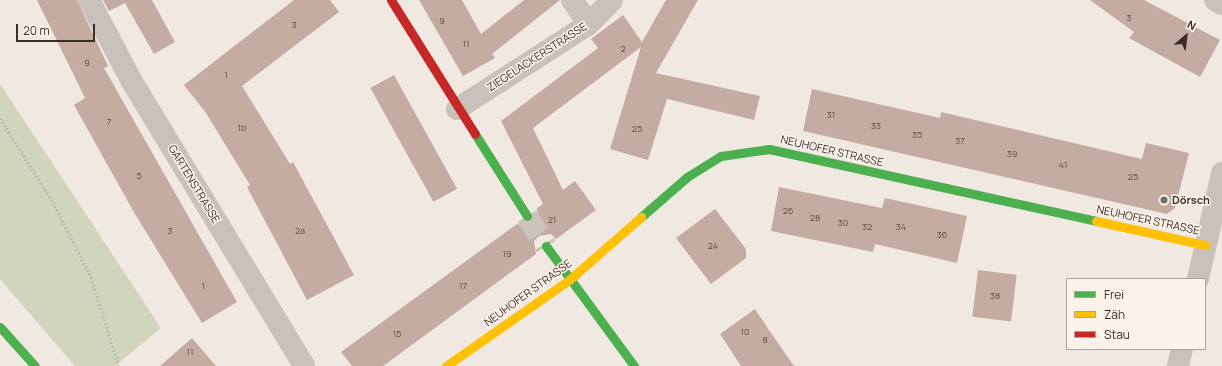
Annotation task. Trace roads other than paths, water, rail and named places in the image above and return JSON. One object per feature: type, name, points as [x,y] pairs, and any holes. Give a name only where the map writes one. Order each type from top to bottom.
[{"type":"street","name":"GARTENSTRASSE","points":[[89,0],[131,80],[304,366]]},
{"type":"street","points":[[391,0],[457,109],[527,216]]},
{"type":"street","points":[[572,0],[589,24]]},
{"type":"street","name":"ZIEGELACKERSTRASSE","points":[[457,109],[589,24],[612,0]]},
{"type":"street","points":[[1215,0],[1222,4]]},
{"type":"street","name":"NEUHOFER STRASSE","points":[[446,366],[568,280],[687,177],[721,156],[769,149],[1205,245]]},
{"type":"street","points":[[1198,278],[1222,173]]},
{"type":"street","points":[[546,246],[568,280],[634,366]]},
{"type":"street","points":[[0,328],[35,366]]},
{"type":"street","points":[[1178,366],[1182,350]]},
{"type":"tunnel","points":[[527,216],[546,246]]},
{"type":"place","name":"Dörsch","points":[[1164,200]]}]
